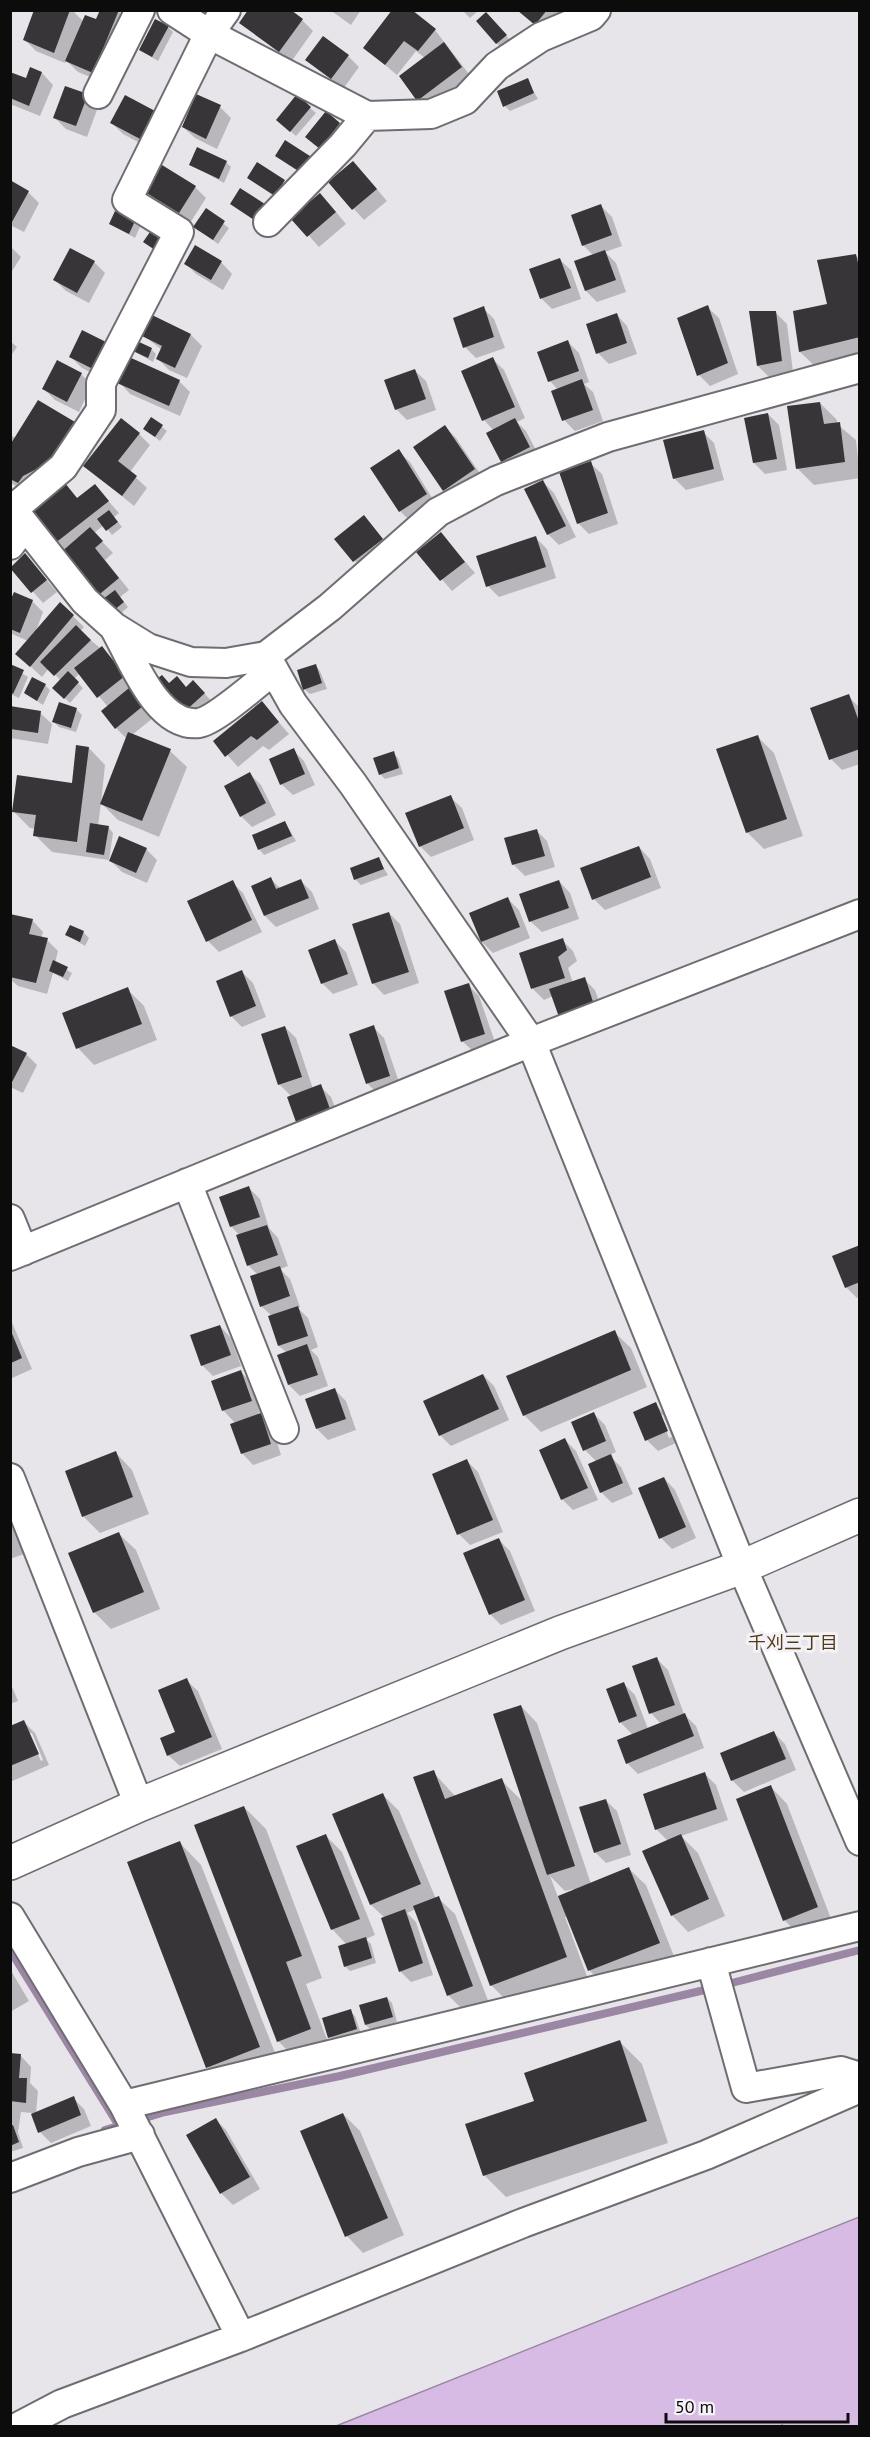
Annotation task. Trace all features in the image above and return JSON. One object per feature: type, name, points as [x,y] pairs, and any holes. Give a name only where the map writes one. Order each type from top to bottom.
[{"type":"street","points":[[98,94],[140,10]]},
{"type":"street","points":[[172,10],[209,34],[367,116],[431,114],[465,100],[497,66],[541,37],[591,16],[596,10]]},
{"type":"street","points":[[226,10],[209,34],[127,200],[179,232],[101,383],[101,410],[63,467],[15,521],[85,601],[114,627],[148,648],[191,662],[270,663]]},
{"type":"street","points":[[268,222],[343,145],[367,116]]},
{"type":"street","points":[[114,627],[158,706],[175,719],[200,723],[223,710],[330,607],[438,512],[495,481],[608,437],[860,368]]},
{"type":"street","points":[[270,663],[293,704],[385,830],[531,1042],[742,1567],[860,1841]]},
{"type":"street","points":[[10,1219],[17,1254],[531,1042],[860,914]]},
{"type":"street","points":[[187,1184],[284,1429]]},
{"type":"street","points":[[10,1478],[139,1805]]},
{"type":"street","points":[[10,1863],[139,1805],[560,1633],[742,1567],[860,1515]]},
{"type":"street","points":[[10,1917],[140,2134],[241,2337]]},
{"type":"street","points":[[124,2105],[860,1926]]},
{"type":"street","points":[[711,1962],[746,2088],[840,2071],[860,2077]]},
{"type":"street","points":[[20,2427],[62,2404],[241,2337],[523,2223],[706,2155],[860,2088]]},
{"type":"street","points":[[10,2178],[78,2152],[140,2134]]},
{"type":"shaded area","points":[[859,2217],[859,2391],[780,2426],[336,2426]]},
{"type":"building","points":[[34,10],[70,10],[54,53],[23,40]]},
{"type":"building","points":[[100,10],[119,10],[93,73],[65,61],[85,15],[96,19]]},
{"type":"building","points":[[248,10],[291,10],[303,19],[279,52],[239,23]]},
{"type":"building","points":[[392,10],[412,10],[436,29],[418,51],[404,41],[385,65],[363,48]]},
{"type":"building","points":[[517,10],[547,10],[535,25]]},
{"type":"building","points":[[486,12],[507,35],[496,44],[476,21]]},
{"type":"building","points":[[155,19],[169,26],[152,57],[139,50]]},
{"type":"building","points":[[323,36],[349,55],[331,79],[305,60]]},
{"type":"building","points":[[444,42],[462,67],[417,101],[399,76]]},
{"type":"building","points":[[30,67],[42,72],[29,106],[10,98],[10,72],[26,78]]},
{"type":"building","points":[[528,78],[534,93],[503,107],[497,91]]},
{"type":"building","points":[[65,86],[88,94],[76,126],[53,118]]},
{"type":"building","points":[[196,94],[221,105],[206,139],[182,127]]},
{"type":"building","points":[[297,94],[311,107],[290,132],[276,120]]},
{"type":"building","points":[[125,95],[157,112],[142,140],[110,123]]},
{"type":"building","points":[[326,111],[340,123],[320,149],[305,137]]},
{"type":"building","points":[[285,140],[313,158],[303,174],[275,156]]},
{"type":"building","points":[[197,147],[227,161],[219,179],[189,165]]},
{"type":"building","points":[[353,161],[377,189],[352,210],[328,182]]},
{"type":"building","points":[[257,162],[285,180],[275,196],[247,178]]},
{"type":"building","points":[[162,165],[196,186],[179,213],[145,192]]},
{"type":"building","points":[[10,180],[29,191],[12,222],[10,221]]},
{"type":"building","points":[[240,188],[268,206],[257,222],[230,204]]},
{"type":"building","points":[[320,193],[336,212],[307,237],[290,218]]},
{"type":"building","points":[[601,204],[612,235],[582,246],[571,215]]},
{"type":"building","points":[[206,208],[225,221],[213,240],[193,227]]},
{"type":"building","points":[[115,211],[135,221],[129,234],[109,224]]},
{"type":"building","points":[[152,229],[164,238],[155,250],[143,242]]},
{"type":"building","points":[[195,245],[222,261],[211,280],[184,264]]},
{"type":"building","points":[[70,248],[95,261],[77,293],[53,280]]},
{"type":"building","points":[[605,250],[616,280],[585,291],[574,261]]},
{"type":"building","points":[[856,254],[860,272],[860,337],[799,352],[793,311],[827,304],[817,260]]},
{"type":"building","points":[[560,258],[571,288],[540,299],[529,269]]},
{"type":"building","points":[[708,305],[728,363],[697,376],[677,318]]},
{"type":"building","points":[[484,306],[494,337],[463,348],[453,318]]},
{"type":"building","points":[[749,311],[776,311],[782,361],[757,366]]},
{"type":"building","points":[[617,313],[627,343],[596,354],[586,324]]},
{"type":"building","points":[[152,315],[191,334],[175,368],[156,359],[162,346],[142,336]]},
{"type":"building","points":[[82,330],[108,343],[95,370],[69,357]]},
{"type":"building","points":[[568,340],[579,371],[548,382],[537,352]]},
{"type":"building","points":[[137,341],[152,348],[148,358],[133,351]]},
{"type":"building","points":[[129,357],[180,380],[169,406],[117,383]]},
{"type":"building","points":[[493,357],[515,407],[482,421],[461,371]]},
{"type":"building","points":[[57,360],[82,373],[67,402],[42,389]]},
{"type":"building","points":[[415,369],[426,399],[395,410],[384,380]]},
{"type":"building","points":[[582,379],[593,410],[562,421],[551,391]]},
{"type":"building","points":[[38,400],[75,422],[52,461],[23,476],[18,483],[10,479],[10,445]]},
{"type":"building","points":[[820,402],[824,424],[840,422],[845,462],[796,469],[787,406]]},
{"type":"building","points":[[768,413],[777,459],[753,463],[744,418]]},
{"type":"building","points":[[151,417],[163,425],[155,437],[143,429]]},
{"type":"building","points":[[121,418],[140,433],[118,461],[137,476],[122,496],[83,466]]},
{"type":"building","points":[[515,418],[530,447],[501,462],[486,433]]},
{"type":"building","points":[[445,425],[475,469],[443,491],[413,447]]},
{"type":"building","points":[[704,430],[714,469],[673,479],[663,440]]},
{"type":"building","points":[[399,449],[427,494],[399,512],[370,468]]},
{"type":"building","points":[[591,461],[608,513],[577,524],[559,472]]},
{"type":"building","points":[[543,480],[566,526],[547,535],[524,489]]},
{"type":"building","points":[[65,483],[77,498],[95,484],[109,501],[54,544],[29,511]]},
{"type":"building","points":[[109,510],[118,522],[106,531],[97,519]]},
{"type":"building","points":[[364,515],[383,539],[353,562],[334,539]]},
{"type":"building","points":[[90,527],[103,541],[95,548],[119,578],[95,598],[59,554]]},
{"type":"building","points":[[441,532],[465,562],[440,581],[416,552]]},
{"type":"building","points":[[536,536],[546,567],[486,587],[476,556]]},
{"type":"building","points":[[25,553],[47,580],[31,593],[10,568]]},
{"type":"building","points":[[115,590],[124,602],[113,611],[103,599]]},
{"type":"building","points":[[14,592],[33,600],[20,633],[10,629],[10,601]]},
{"type":"building","points":[[60,602],[74,615],[30,667],[15,654]]},
{"type":"building","points":[[76,625],[91,640],[54,676],[40,662]]},
{"type":"building","points":[[102,646],[125,676],[97,698],[74,668]]},
{"type":"building","points":[[10,664],[24,670],[13,694],[10,692]]},
{"type":"building","points":[[316,664],[322,683],[303,690],[297,670]]},
{"type":"building","points":[[68,671],[79,682],[64,699],[52,688]]},
{"type":"building","points":[[162,675],[169,683],[177,676],[186,687],[193,680],[205,693],[183,713],[154,681]]},
{"type":"building","points":[[32,677],[46,684],[37,701],[24,693]]},
{"type":"building","points":[[129,688],[143,706],[115,729],[101,711]]},
{"type":"building","points":[[849,694],[860,724],[860,749],[829,760],[810,708]]},
{"type":"building","points":[[262,701],[279,722],[257,740],[251,736],[225,757],[213,741]]},
{"type":"building","points":[[59,702],[77,708],[71,728],[52,722]]},
{"type":"building","points":[[10,706],[41,711],[38,733],[10,729]]},
{"type":"building","points":[[128,732],[171,749],[142,821],[100,804]]},
{"type":"building","points":[[758,735],[787,819],[746,833],[716,749]]},
{"type":"building","points":[[76,745],[89,747],[77,842],[33,836],[36,815],[12,812],[17,775],[72,783]]},
{"type":"building","points":[[294,748],[305,774],[280,785],[269,759]]},
{"type":"building","points":[[394,751],[399,768],[379,775],[373,758]]},
{"type":"building","points":[[250,772],[266,803],[240,817],[224,786]]},
{"type":"building","points":[[451,795],[464,828],[419,847],[405,813]]},
{"type":"building","points":[[285,821],[292,836],[258,850],[252,835]]},
{"type":"building","points":[[90,823],[109,826],[104,855],[86,852]]},
{"type":"building","points":[[537,829],[545,856],[512,865],[504,838]]},
{"type":"building","points":[[119,836],[147,848],[136,873],[109,861]]},
{"type":"building","points":[[639,846],[651,877],[592,900],[580,868]]},
{"type":"building","points":[[379,857],[384,869],[354,880],[350,868]]},
{"type":"building","points":[[271,877],[276,889],[301,879],[309,898],[264,916],[251,886]]},
{"type":"building","points":[[233,880],[252,920],[206,942],[187,901]]},
{"type":"building","points":[[559,880],[569,908],[529,922],[519,894]]},
{"type":"building","points":[[508,897],[520,927],[481,942],[469,913]]},
{"type":"building","points":[[389,912],[409,972],[372,984],[352,924]]},
{"type":"building","points":[[10,914],[33,919],[29,934],[48,938],[36,983],[10,977]]},
{"type":"building","points":[[70,925],[84,931],[80,942],[65,935]]},
{"type":"building","points":[[563,938],[567,950],[558,957],[565,978],[531,989],[519,953]]},
{"type":"building","points":[[335,939],[348,974],[321,984],[308,950]]},
{"type":"building","points":[[53,960],[68,967],[63,977],[49,971]]},
{"type":"building","points":[[242,970],[256,1006],[230,1017],[216,981]]},
{"type":"building","points":[[585,977],[594,1005],[559,1017],[549,989]]},
{"type":"building","points":[[469,983],[485,1034],[461,1042],[444,991]]},
{"type":"building","points":[[128,987],[142,1024],[76,1049],[62,1013]]},
{"type":"building","points":[[374,1025],[390,1076],[366,1084],[349,1034]]},
{"type":"building","points":[[285,1026],[302,1077],[278,1085],[261,1034]]},
{"type":"building","points":[[10,1045],[27,1053],[10,1086]]},
{"type":"building","points":[[321,1084],[330,1109],[296,1122],[287,1097]]},
{"type":"building","points":[[249,1186],[260,1217],[230,1227],[219,1197]]},
{"type":"building","points":[[267,1225],[278,1255],[247,1266],[236,1235]]},
{"type":"building","points":[[860,1245],[860,1282],[845,1288],[832,1256]]},
{"type":"building","points":[[280,1266],[290,1296],[260,1307],[250,1276]]},
{"type":"building","points":[[298,1306],[308,1336],[278,1346],[268,1316]]},
{"type":"building","points":[[220,1325],[231,1355],[201,1366],[190,1335]]},
{"type":"building","points":[[615,1330],[631,1370],[523,1416],[506,1376]]},
{"type":"building","points":[[11,1331],[22,1358],[11,1363]]},
{"type":"building","points":[[307,1344],[318,1375],[288,1385],[277,1355]]},
{"type":"building","points":[[241,1370],[252,1401],[222,1411],[211,1381]]},
{"type":"building","points":[[483,1374],[499,1409],[439,1436],[423,1401]]},
{"type":"building","points":[[335,1388],[346,1419],[316,1429],[305,1399]]},
{"type":"building","points":[[656,1402],[668,1431],[645,1441],[633,1412]]},
{"type":"building","points":[[594,1412],[606,1441],[583,1451],[571,1422]]},
{"type":"building","points":[[261,1413],[271,1444],[241,1454],[230,1424]]},
{"type":"building","points":[[565,1438],[588,1488],[561,1500],[539,1450]]},
{"type":"building","points":[[116,1451],[133,1497],[82,1517],[65,1471]]},
{"type":"building","points":[[611,1454],[623,1483],[600,1493],[588,1464]]},
{"type":"building","points":[[467,1459],[493,1520],[457,1535],[432,1474]]},
{"type":"building","points":[[664,1477],[686,1527],[659,1539],[638,1488]]},
{"type":"building","points":[[119,1532],[144,1592],[93,1613],[68,1553]]},
{"type":"building","points":[[499,1538],[525,1600],[489,1615],[463,1553]]},
{"type":"building","points":[[657,1657],[675,1705],[649,1714],[632,1666]]},
{"type":"building","points":[[187,1678],[212,1737],[167,1756],[160,1738],[175,1732],[158,1690]]},
{"type":"building","points":[[624,1682],[637,1716],[619,1723],[606,1689]]},
{"type":"building","points":[[521,1705],[575,1866],[547,1875],[493,1714]]},
{"type":"building","points":[[685,1713],[694,1736],[626,1764],[617,1740]]},
{"type":"building","points":[[24,1720],[39,1754],[10,1766],[10,1726]]},
{"type":"building","points":[[774,1731],[786,1759],[731,1781],[720,1753]]},
{"type":"building","points":[[434,1770],[445,1799],[502,1778],[567,1957],[490,1986],[413,1777]]},
{"type":"building","points":[[705,1772],[717,1809],[655,1830],[643,1794]]},
{"type":"building","points":[[771,1785],[818,1907],[783,1921],[736,1799]]},
{"type":"building","points":[[383,1793],[421,1884],[370,1905],[332,1814]]},
{"type":"building","points":[[606,1799],[621,1844],[594,1853],[579,1807]]},
{"type":"building","points":[[244,1806],[302,1956],[286,1962],[311,2029],[277,2042],[194,1825]]},
{"type":"building","points":[[326,1834],[360,1919],[331,1930],[296,1846]]},
{"type":"building","points":[[681,1834],[709,1899],[671,1916],[642,1851]]},
{"type":"building","points":[[180,1841],[260,2047],[206,2068],[127,1862]]},
{"type":"building","points":[[629,1867],[660,1943],[588,1971],[558,1896]]},
{"type":"building","points":[[439,1896],[473,1986],[447,1996],[413,1906]]},
{"type":"building","points":[[405,1909],[423,1963],[399,1972],[381,1918]]},
{"type":"building","points":[[366,1937],[372,1958],[344,1967],[338,1946]]},
{"type":"building","points":[[387,1997],[393,2017],[365,2025],[359,2005]]},
{"type":"building","points":[[351,2009],[357,2029],[328,2038],[322,2018]]},
{"type":"building","points":[[620,2040],[647,2121],[483,2176],[465,2124],[534,2101],[524,2073]]},
{"type":"building","points":[[10,2053],[21,2054],[19,2078],[27,2078],[26,2103],[10,2101]]},
{"type":"building","points":[[74,2096],[81,2115],[38,2133],[31,2114]]},
{"type":"building","points":[[343,2113],[388,2218],[345,2237],[300,2131]]},
{"type":"building","points":[[216,2118],[250,2177],[220,2194],[186,2135]]},
{"type":"building","points":[[13,2125],[19,2142],[10,2146],[10,2126]]},
{"type":"waterway","points":[[10,1950],[119,2126]]},
{"type":"waterway","points":[[724,1985],[860,1950]]},
{"type":"waterway","points":[[105,2130],[165,2112],[340,2076],[713,1988]]},
{"type":"waterway","points":[[805,2426],[860,2405]]},
{"type":"district","name":"千刈三丁目","points":[[793,1643]]}]
